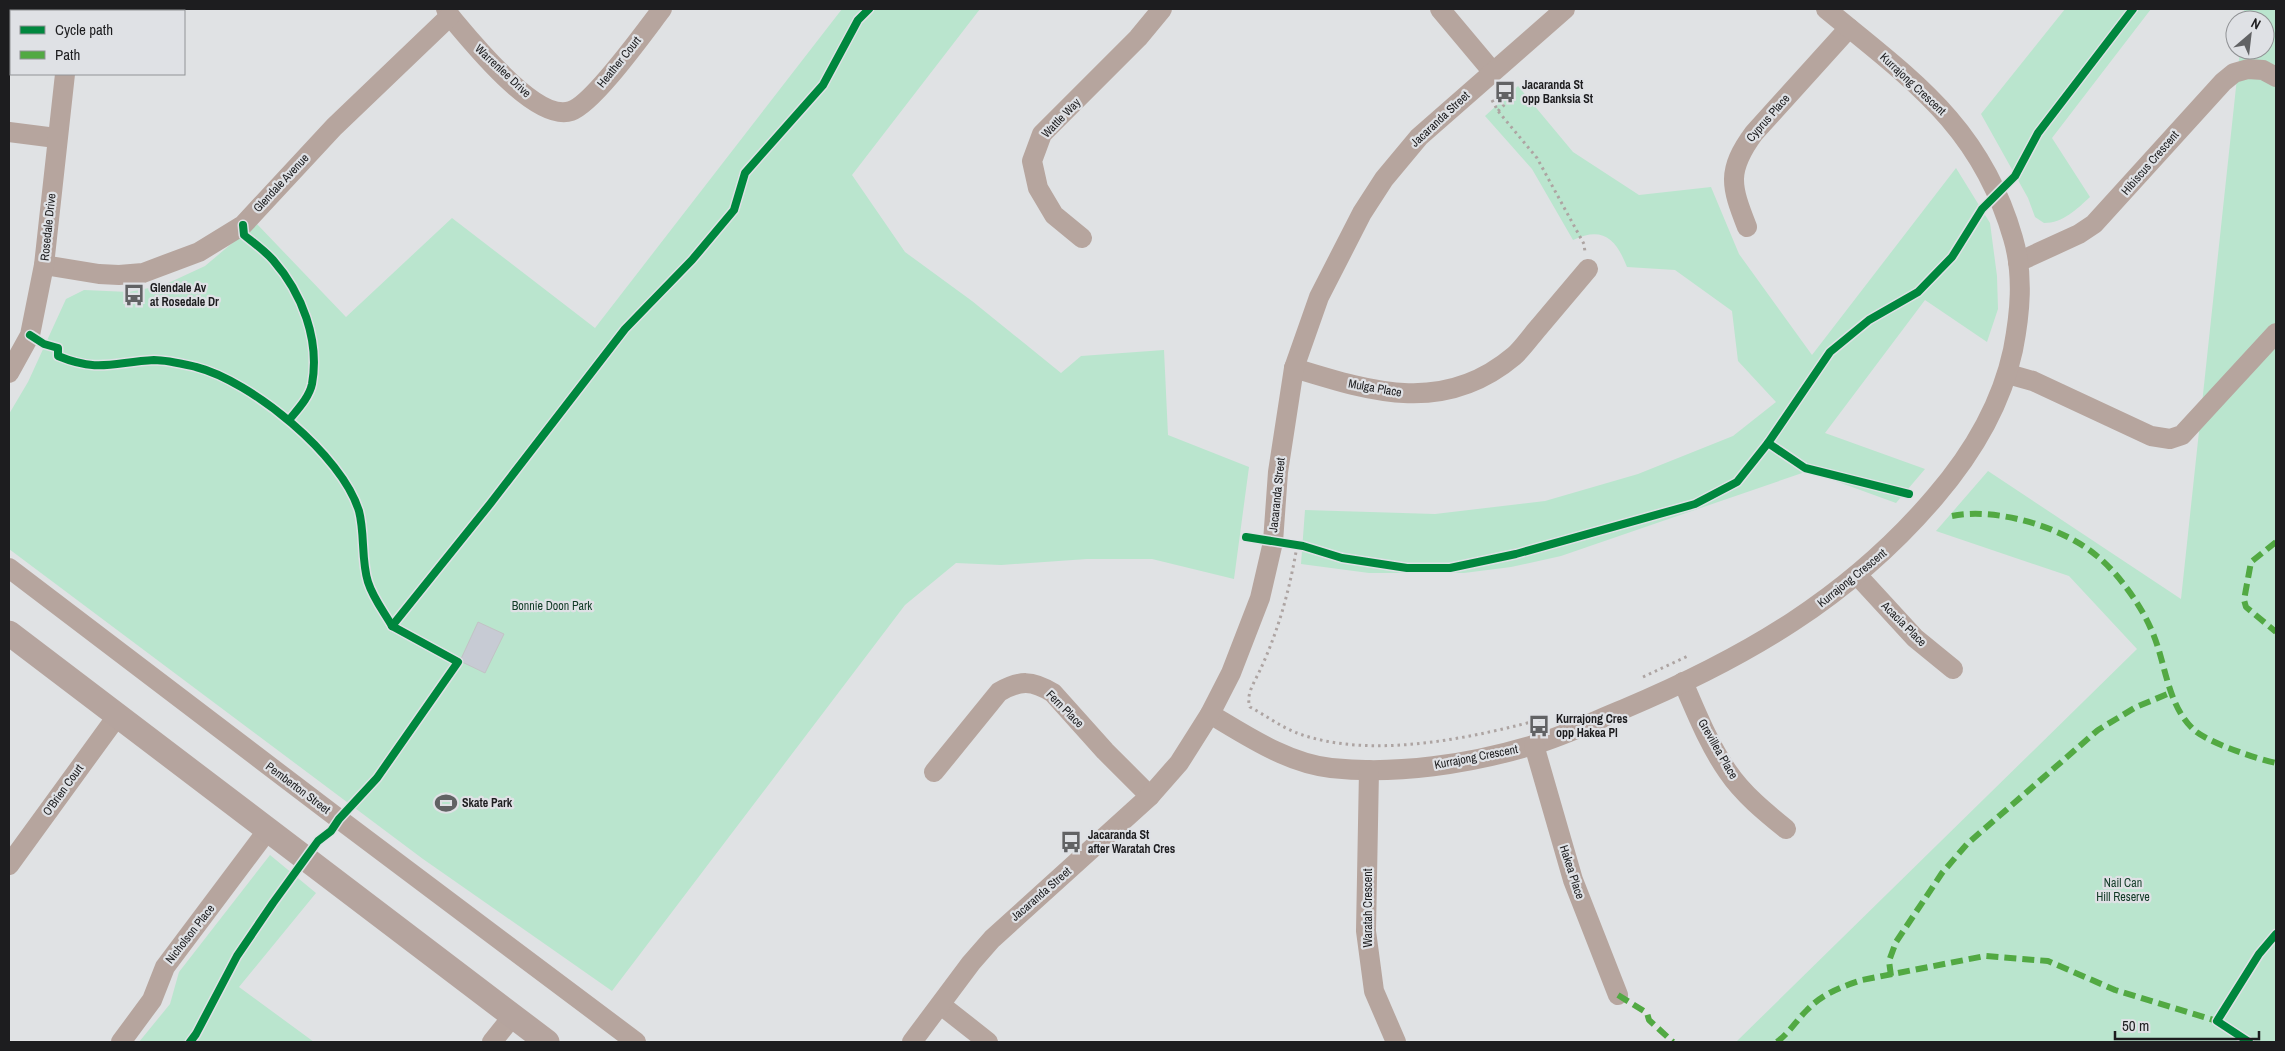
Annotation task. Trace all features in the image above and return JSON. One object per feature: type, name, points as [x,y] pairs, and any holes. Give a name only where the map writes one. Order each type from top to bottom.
[{"type":"main road","points":[[9,633],[547,1042]]},
{"type":"street","name":"Heather Court","points":[[573,110],[587,100],[613,72],[662,9]]},
{"type":"street","name":"Wattle Way","points":[[1082,238],[1054,215],[1038,188],[1032,161],[1042,134],[1138,38],[1162,9]]},
{"type":"street","points":[[1440,9],[1492,71]]},
{"type":"street","name":"Jacaranda Street","points":[[912,1042],[971,963],[992,939],[1150,796],[1179,763],[1210,714],[1231,673],[1260,598],[1273,542],[1278,472],[1294,368],[1319,297],[1362,213],[1384,179],[1418,137],[1565,9]]},
{"type":"street","name":"Kurrajong Crescent","points":[[1210,714],[1286,756],[1328,767],[1369,770],[1434,765],[1534,745],[1683,682],[1758,644],[1790,625],[1858,576],[1916,520],[1972,448],[1988,419],[2008,374],[2020,315],[2018,262],[2014,240],[1998,194],[1964,135],[1938,104],[1913,81],[1826,9]]},
{"type":"street","name":"Warrenlee Drive","points":[[448,12],[496,68],[522,91],[560,113],[573,110]]},
{"type":"street","name":"Glendale Avenue","points":[[44,265],[99,274],[143,273],[199,252],[243,225],[334,127],[448,12]]},
{"type":"street","name":"Cyprus Place","points":[[1748,227],[1734,192],[1735,170],[1740,152],[1754,133],[1849,28]]},
{"type":"street","name":"Hibiscus Crescent","points":[[2018,262],[2080,234],[2094,224],[2211,93],[2234,73],[2248,69],[2263,70],[2276,77]]},
{"type":"street","name":"Rosedale Drive","points":[[9,373],[30,335],[44,265],[56,138],[65,75]]},
{"type":"street","points":[[9,132],[56,138]]},
{"type":"street","name":"Mulga Place","points":[[1294,368],[1367,389],[1398,394],[1439,393],[1479,380],[1515,355],[1588,269]]},
{"type":"street","points":[[2008,374],[2033,382],[2151,436],[2170,439],[2182,435],[2206,412],[2276,333]]},
{"type":"street","name":"Pemberton Street","points":[[9,568],[636,1042]]},
{"type":"street","name":"Acacia Place","points":[[1858,576],[1915,638],[1953,669]]},
{"type":"street","name":"Fern Place","points":[[934,772],[999,692],[1021,682],[1042,686],[1053,693],[1105,751],[1150,796]]},
{"type":"street","name":"Grevillea Place","points":[[1683,682],[1709,738],[1728,772],[1762,808],[1786,828]]},
{"type":"street","name":"O'Brien Court","points":[[9,865],[118,715]]},
{"type":"street","name":"Hakea Place","points":[[1534,745],[1573,880],[1618,995]]},
{"type":"street","name":"Waratah Crescent","points":[[1369,770],[1367,940],[1374,991],[1396,1042]]},
{"type":"street","name":"Nicholson Place","points":[[120,1042],[152,1000],[165,967],[267,831]]},
{"type":"street","points":[[941,1005],[988,1042]]},
{"type":"street","points":[[492,1042],[512,1017]]},
{"type":"path","points":[[1498,111],[1514,95]]},
{"type":"path","points":[[1492,100],[1498,111],[1537,158],[1584,244],[1588,269]]},
{"type":"path","points":[[1273,542],[1300,546],[1277,628],[1249,695],[1250,707],[1296,733],[1327,742],[1362,745],[1428,743],[1488,734],[1553,716]]},
{"type":"path","points":[[1634,681],[1693,654]]},
{"type":"green space","name":"Bonnie Doon Park","points":[[842,9],[980,9],[852,175],[905,252],[972,301],[1061,373],[1081,356],[1164,350],[1168,435],[1249,467],[1234,579],[1152,559],[1087,559],[1001,565],[956,563],[905,605],[612,991],[423,859],[9,549],[9,414],[28,382],[66,299],[84,290],[129,292],[164,285],[205,266],[256,223],[346,317],[452,218],[595,328]]},
{"type":"green space","points":[[2065,9],[2151,9],[2052,138],[2090,197],[2063,218],[2044,223],[2035,217],[2028,198],[1981,114]]},
{"type":"green space","name":"Nail Can Hill Reserve","points":[[2276,9],[2276,1042],[1736,1042],[2137,649],[2069,576],[1936,531],[1988,471],[2181,599],[2239,60],[2275,60],[2275,10],[2244,10]]},
{"type":"green space","points":[[1518,86],[1573,152],[1639,195],[1711,187],[1739,254],[1812,355],[1956,168],[1990,223],[1997,276],[1998,309],[1987,342],[1925,300],[1825,433],[1925,469],[1896,503],[1808,471],[1561,556],[1511,567],[1464,573],[1369,573],[1301,564],[1305,510],[1435,514],[1545,501],[1638,474],[1733,436],[1776,402],[1738,361],[1732,311],[1675,270],[1627,267],[1618,249],[1607,238],[1593,234],[1573,240],[1532,169],[1485,116]]},
{"type":"green space","points":[[270,855],[316,893],[239,987],[314,1042],[139,1042],[170,1004],[179,972]]},
{"type":"building","points":[[478,622],[504,634],[485,673],[460,661]]},
{"type":"marked path","points":[[1952,516],[1988,514],[2028,522],[2066,536],[2097,556],[2128,590],[2147,620],[2156,641],[2167,681],[2184,719],[2193,729],[2209,739],[2245,754],[2276,763]]},
{"type":"marked path","points":[[2276,542],[2251,562],[2244,600],[2246,607],[2276,632]]},
{"type":"marked path","points":[[1891,976],[1889,961],[1896,942],[1942,873],[1967,844],[2098,730],[2136,707],[2170,693]]},
{"type":"marked path","points":[[1777,1042],[1813,1004],[1839,988],[1862,980],[1985,956],[2048,961],[2115,990],[2217,1021]]},
{"type":"marked path","points":[[1618,995],[1647,1013],[1649,1020],[1673,1042]]},
{"type":"cycle path","points":[[190,1042],[237,956],[273,903],[318,841],[331,831],[339,819],[377,778],[458,662],[392,626],[490,504],[625,329],[692,260],[734,210],[745,173],[823,85],[858,20],[869,9]]},
{"type":"cycle path","points":[[1246,537],[1303,546],[1342,558],[1407,568],[1450,568],[1516,554],[1695,504],[1737,482],[1768,443],[1830,352],[1869,320],[1918,292],[1952,257],[1982,209],[2015,176],[2038,133],[2133,9]]},
{"type":"cycle path","points":[[243,225],[244,235],[273,260],[292,287],[300,302],[311,334],[314,367],[312,384],[306,399],[289,420]]},
{"type":"cycle path","points":[[30,335],[44,344],[58,348],[58,356],[85,364],[106,365],[154,360],[170,361],[196,367],[218,375],[242,388],[292,423],[334,467],[349,489],[361,520],[364,565],[368,582],[392,626]]},
{"type":"cycle path","points":[[1768,443],[1805,468],[1909,494]]},
{"type":"cycle path","points":[[2249,1042],[2217,1021],[2259,954],[2276,934]]},
{"type":"place","name":"Jacaranda St opp Banksia St","points":[[1505,92]]},
{"type":"place","name":"Glendale Av at Rosedale Dr","points":[[134,295]]},
{"type":"place","name":"Kurrajong Cres opp Hakea Pl","points":[[1539,726]]},
{"type":"place","name":"Skate Park","points":[[446,803]]},
{"type":"place","name":"Jacaranda St after Waratah Cres","points":[[1071,842]]}]
